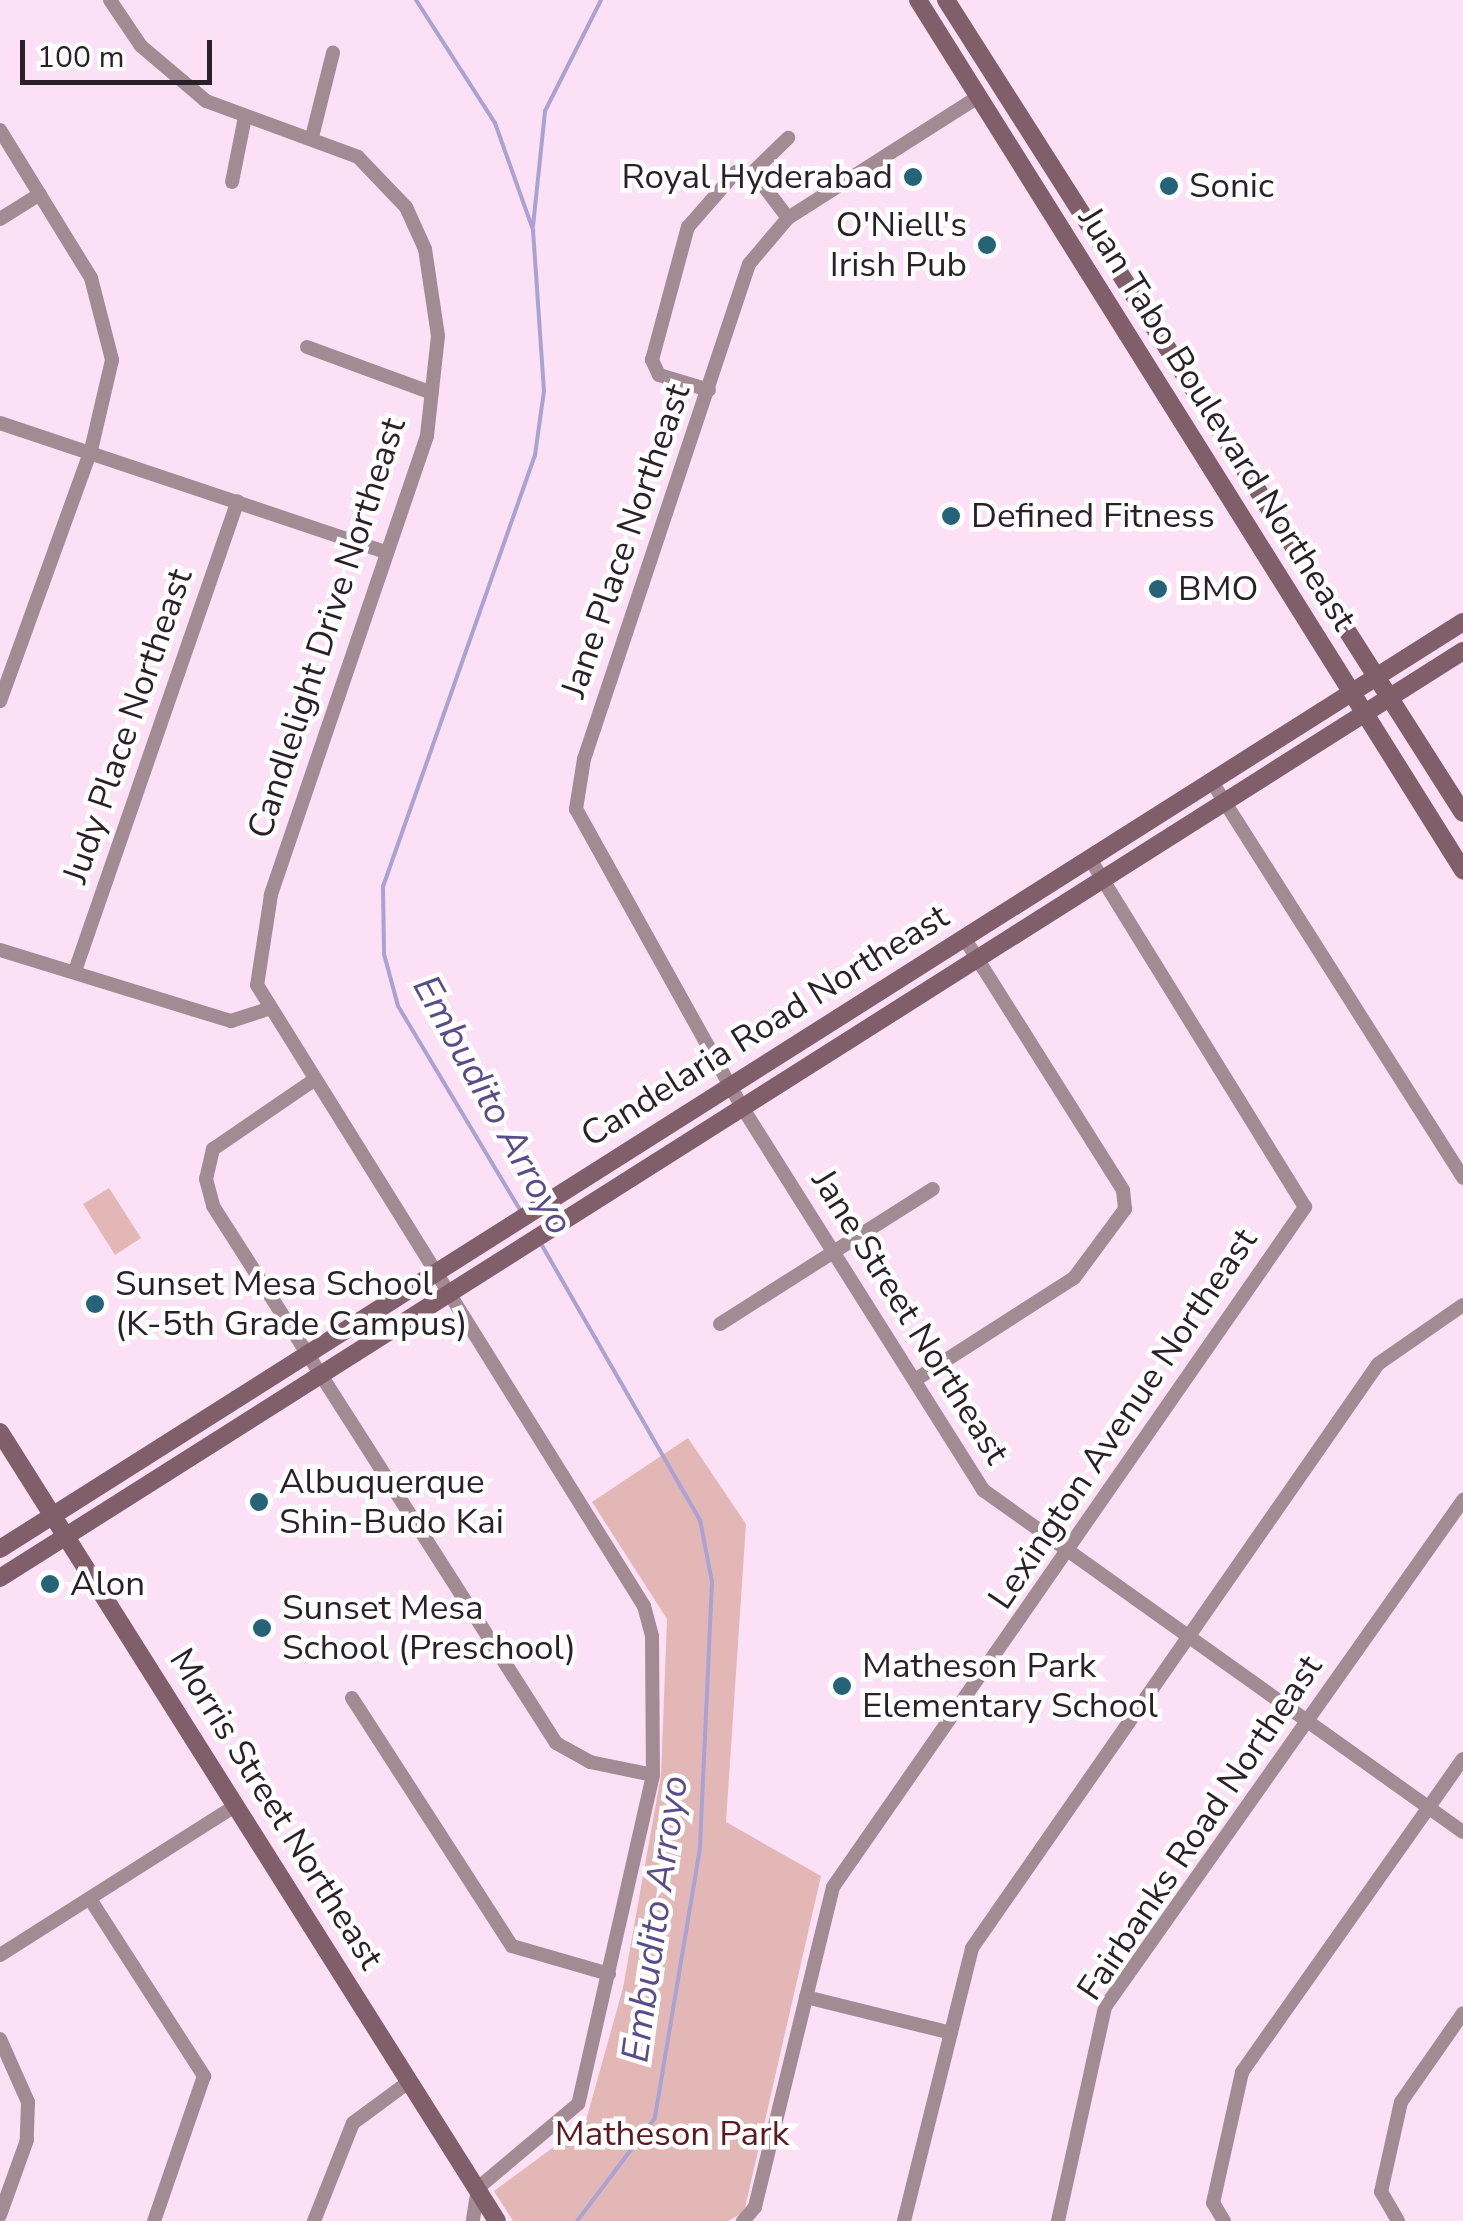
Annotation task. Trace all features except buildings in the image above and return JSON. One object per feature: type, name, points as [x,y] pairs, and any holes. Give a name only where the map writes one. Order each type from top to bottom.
[{"type":"main road","name":"Juan Tabo Boulevard Northeast","points":[[918,0],[1348,694],[1463,870]]},
{"type":"main road","name":"Juan Tabo Boulevard Northeast","points":[[950,1],[1463,813]]},
{"type":"main road","name":"Candelaria Road Northeast","points":[[0,1550],[1463,622]]},
{"type":"main road","name":"Candelaria Road Northeast","points":[[0,1578],[1463,651]]},
{"type":"main road","name":"Morris Street Northeast","points":[[0,1432],[497,2221]]},
{"type":"street","name":"Candlelight Drive Northeast","points":[[110,0],[170,76],[244,122],[312,137],[378,175],[417,226],[438,336],[427,436],[267,912],[256,960],[266,1010],[644,1606],[654,1775],[578,2104],[478,2188]]},
{"type":"street","points":[[929,17],[950,1]]},
{"type":"street","points":[[312,137],[334,53]]},
{"type":"street","name":"Jane Place Northeast","points":[[736,1082],[576,809],[749,264],[788,218],[978,97]]},
{"type":"street","points":[[232,182],[244,122]]},
{"type":"street","points":[[0,130],[91,278],[108,328],[110,387],[0,701]]},
{"type":"street","points":[[709,390],[659,375],[651,350],[694,215],[721,180],[751,174],[788,138]]},
{"type":"street","points":[[751,174],[788,218]]},
{"type":"street","points":[[0,219],[40,194]]},
{"type":"street","points":[[308,347],[432,392]]},
{"type":"street","points":[[0,423],[91,450],[385,552]]},
{"type":"street","name":"Judy Place Northeast","points":[[74,971],[238,502]]},
{"type":"street","points":[[1212,782],[1463,1178]]},
{"type":"street","points":[[1091,860],[1104,880]]},
{"type":"street","name":"Lexington Avenue Northeast","points":[[743,2221],[755,2207],[832,1888],[1069,1554],[1304,1207],[1299,1186],[1104,880]]},
{"type":"street","points":[[916,1380],[1074,1278],[1114,1229],[1123,1190],[965,939]]},
{"type":"street","points":[[0,950],[231,1021],[266,1010]]},
{"type":"street","points":[[311,1082],[224,1136],[206,1179],[214,1206],[556,1743],[590,1762],[654,1775]]},
{"type":"street","name":"Jane Street Northeast","points":[[736,1082],[742,1107],[983,1490],[1463,1832]]},
{"type":"street","points":[[720,1324],[933,1189]]},
{"type":"street","points":[[904,2221],[972,1948],[1378,1364],[1463,1305]]},
{"type":"street","name":"Fairbanks Road Northeast","points":[[1058,2221],[1106,2007],[1463,1500]]},
{"type":"street","points":[[352,1698],[512,1946],[609,1974]]},
{"type":"street","points":[[1224,2221],[1213,2203],[1242,2072],[1463,1759]]},
{"type":"street","points":[[0,1956],[234,1806]]},
{"type":"street","points":[[90,1899],[204,2076],[154,2221]]},
{"type":"street","points":[[806,1997],[951,2033]]},
{"type":"street","points":[[1398,2221],[1381,2192],[1401,2102],[1463,2014]]},
{"type":"street","points":[[0,2039],[28,2102],[27,2140],[0,2216]]},
{"type":"street","points":[[314,2221],[353,2123],[410,2081]]},
{"type":"street","points":[[473,2221],[478,2188]]},
{"type":"green space","points":[[109,1188],[141,1238],[115,1255],[83,1204]]},
{"type":"green space","name":"Matheson Park","points":[[688,1438],[746,1524],[726,1822],[821,1876],[744,2212],[728,2221],[513,2221],[494,2191],[585,2124],[623,1988],[661,1775],[667,1619],[592,1502]]},
{"type":"waterway","name":"Embudito Arroyo","points":[[416,0],[495,123],[533,230],[544,391],[535,455],[383,887],[384,954],[398,1006],[522,1213]]},
{"type":"waterway","points":[[533,226],[545,111],[601,0]]},
{"type":"waterway","name":"Embudito Arroyo","points":[[540,1242],[700,1520],[712,1582],[700,1848],[655,2118],[577,2221]]},
{"type":"place","name":"Royal Hyderabad","points":[[913,177]]},
{"type":"place","name":"Sonic","points":[[1169,186]]},
{"type":"place","name":"O'Niell's Irish Pub","points":[[987,245]]},
{"type":"place","name":"Defined Fitness","points":[[951,516]]},
{"type":"place","name":"BMO","points":[[1158,589]]},
{"type":"place","name":"Sunset Mesa School (K-5th Grade Campus)","points":[[95,1304]]},
{"type":"place","name":"Albuquerque Shin-Budo Kai","points":[[259,1502]]},
{"type":"place","name":"Alon","points":[[50,1584]]},
{"type":"place","name":"Sunset Mesa School (Preschool)","points":[[262,1628]]},
{"type":"place","name":"Matheson Park Elementary School","points":[[842,1686]]}]
